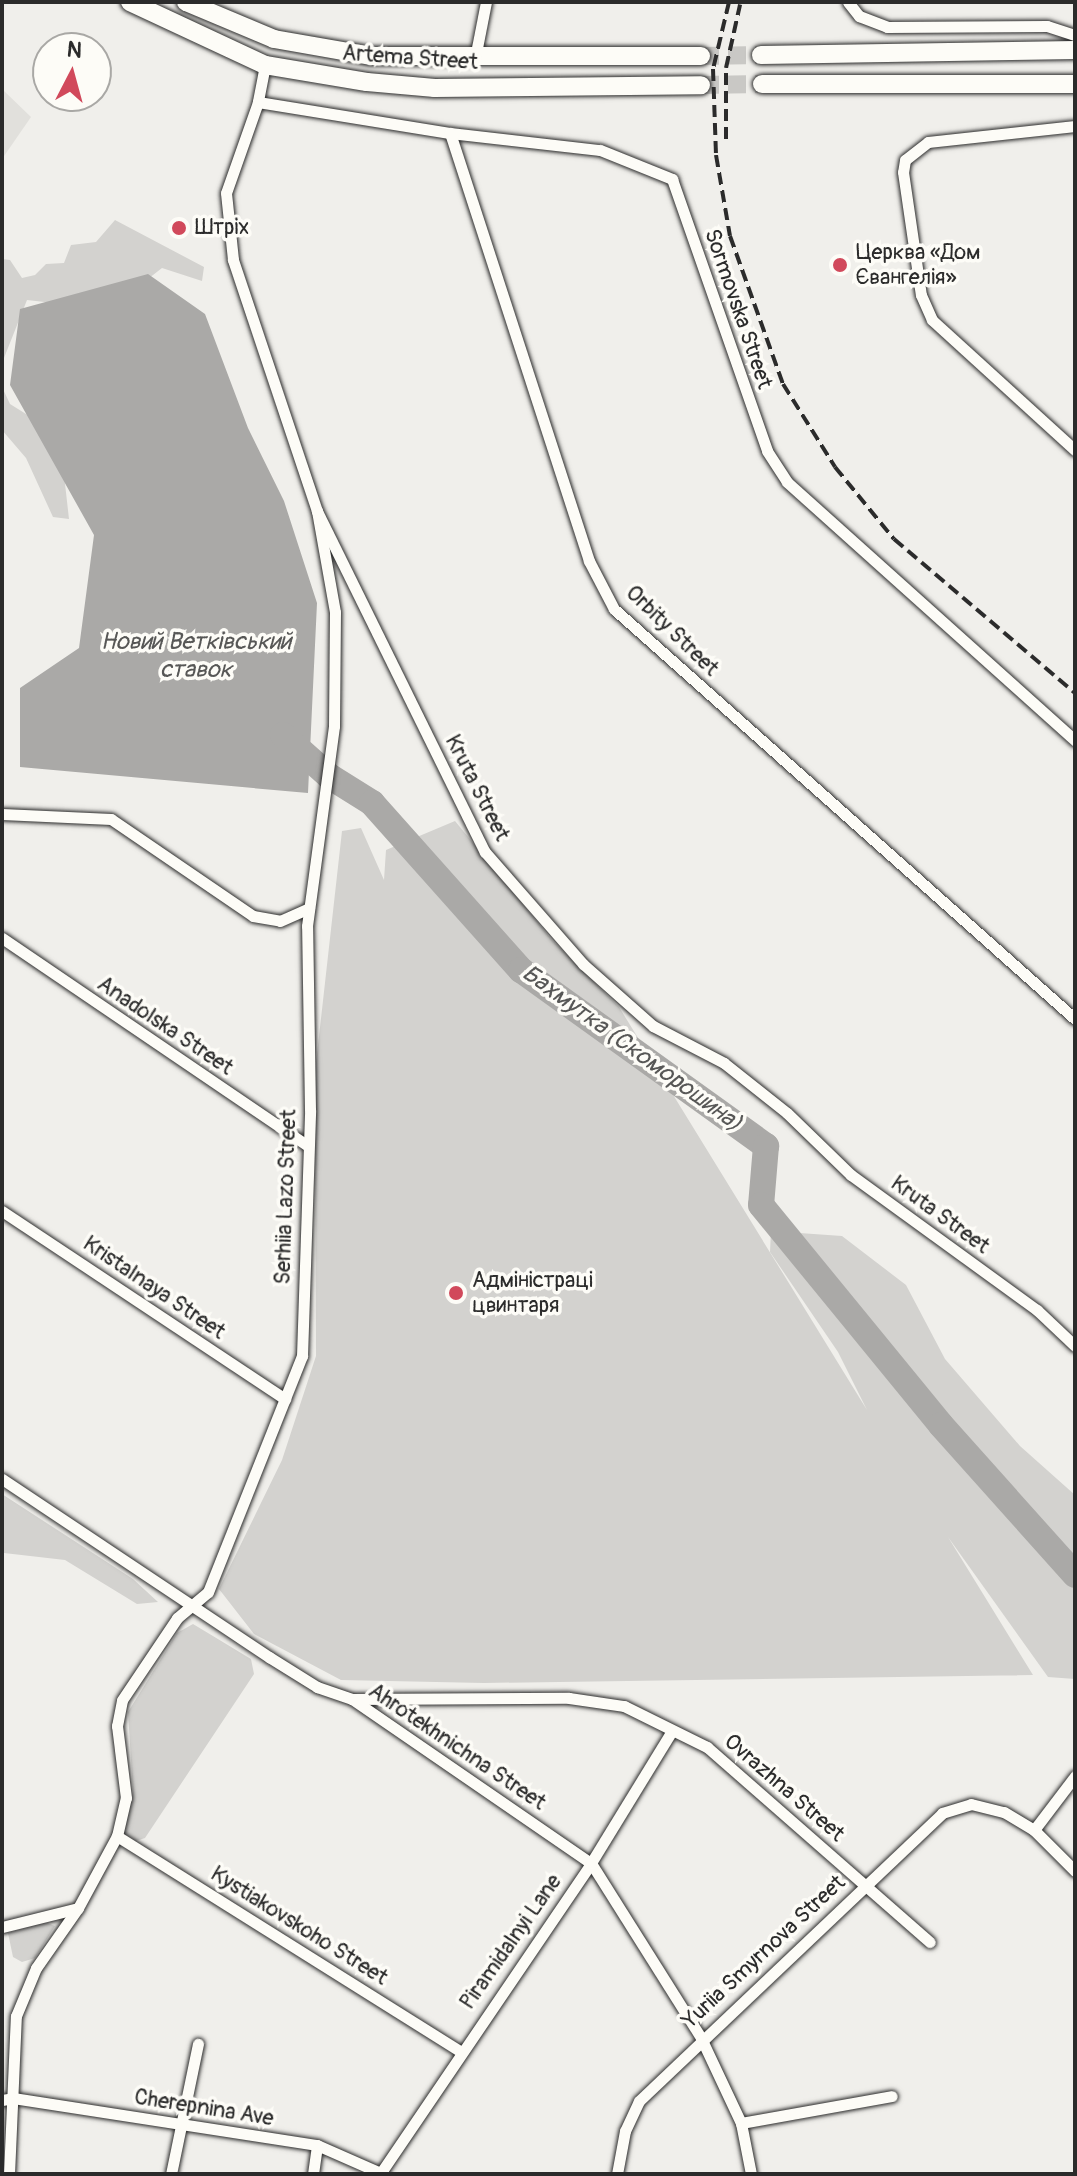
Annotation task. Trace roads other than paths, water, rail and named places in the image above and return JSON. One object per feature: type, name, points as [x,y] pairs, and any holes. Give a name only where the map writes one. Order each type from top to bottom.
[{"type":"main road","name":"Artema Street","points":[[130,2],[265,65],[435,88],[701,85]]},
{"type":"main road","name":"Artema Street","points":[[186,2],[274,39],[371,56],[701,56]]},
{"type":"main road","points":[[761,55],[1075,50]]},
{"type":"main road","points":[[762,84],[1075,84]]},
{"type":"street","points":[[475,58],[486,2]]},
{"type":"street","points":[[848,2],[859,16],[887,27],[1047,26],[1075,35]]},
{"type":"street","name":"Kruta Street","points":[[265,65],[258,102],[226,193],[233,260],[317,511],[485,852],[583,964],[653,1026],[724,1063],[787,1113],[851,1175],[1037,1310],[1075,1346]]},
{"type":"street","name":"Sormovska Street","points":[[258,102],[450,133],[600,150],[672,179],[767,451],[787,482],[1075,740]]},
{"type":"street","points":[[1075,126],[928,142],[905,160],[903,172],[921,295],[932,320],[1075,450]]},
{"type":"street","name":"Orbity Street","points":[[450,133],[589,561],[614,609],[1075,1019]]},
{"type":"street","name":"Serhiia Lazo Street","points":[[9,2174],[8,2099],[16,2016],[36,1968],[78,1908],[117,1836],[126,1798],[117,1726],[122,1700],[177,1618],[193,1608],[208,1592],[302,1356],[309,908],[334,726],[335,612],[317,511]]},
{"type":"street","points":[[2,814],[111,819],[253,916],[280,921],[309,908]]},
{"type":"street","name":"Anadolska Street","points":[[2,938],[307,1145]]},
{"type":"street","name":"Kristalnaya Street","points":[[2,1211],[285,1399]]},
{"type":"street","name":"Ahrotekhnichna Street","points":[[2,1479],[193,1608],[317,1687],[352,1699],[591,1863],[701,2038],[741,2123],[751,2174]]},
{"type":"street","name":"Ovrazhna Street","points":[[352,1699],[569,1698],[624,1706],[707,1747],[930,1942]]},
{"type":"street","name":"Piramidalnyi Lane","points":[[381,2173],[460,2051],[591,1863],[672,1731]]},
{"type":"street","points":[[1075,1776],[1034,1830],[1075,1871]]},
{"type":"street","name":"Yuriia Smyrnova Street","points":[[617,2174],[625,2131],[639,2101],[701,2038],[942,1813],[957,1806],[986,1805],[1034,1830]]},
{"type":"street","name":"Kystiakovskoho Street","points":[[117,1836],[460,2051]]},
{"type":"street","points":[[2,1927],[78,1908]]},
{"type":"street","points":[[171,2174],[178,2124],[198,2044]]},
{"type":"street","points":[[741,2123],[892,2096]]},
{"type":"street","points":[[2,2114],[8,2099]]},
{"type":"street","name":"Cherepnina Ave","points":[[8,2099],[317,2145],[381,2173]]},
{"type":"street","points":[[313,2174],[317,2145]]},
{"type":"water","name":"Новий Ветківський ставок","points":[[148,274],[205,314],[248,428],[284,501],[317,603],[308,793],[20,767],[20,688],[79,648],[94,535],[10,385],[20,309]]},
{"type":"waterway","name":"Бахмутка (Скоморошина)","points":[[283,735],[329,776],[372,803],[521,970],[766,1146],[761,1205],[941,1425],[1075,1575]]},
{"type":"tunnel","points":[[701,56],[761,55]]},
{"type":"tunnel","points":[[701,85],[762,84]]},
{"type":"railway","points":[[729,2],[713,69],[716,155],[730,236],[783,384],[835,467],[894,539],[1075,693]]},
{"type":"railway","points":[[726,139],[726,68],[740,5]]},
{"type":"place","name":"Штріх","points":[[179,228]]},
{"type":"place","name":"Церква «Дом Євангелія»","points":[[840,265]]},
{"type":"place","name":"Адміністраці цвинтаря","points":[[456,1293]]}]
